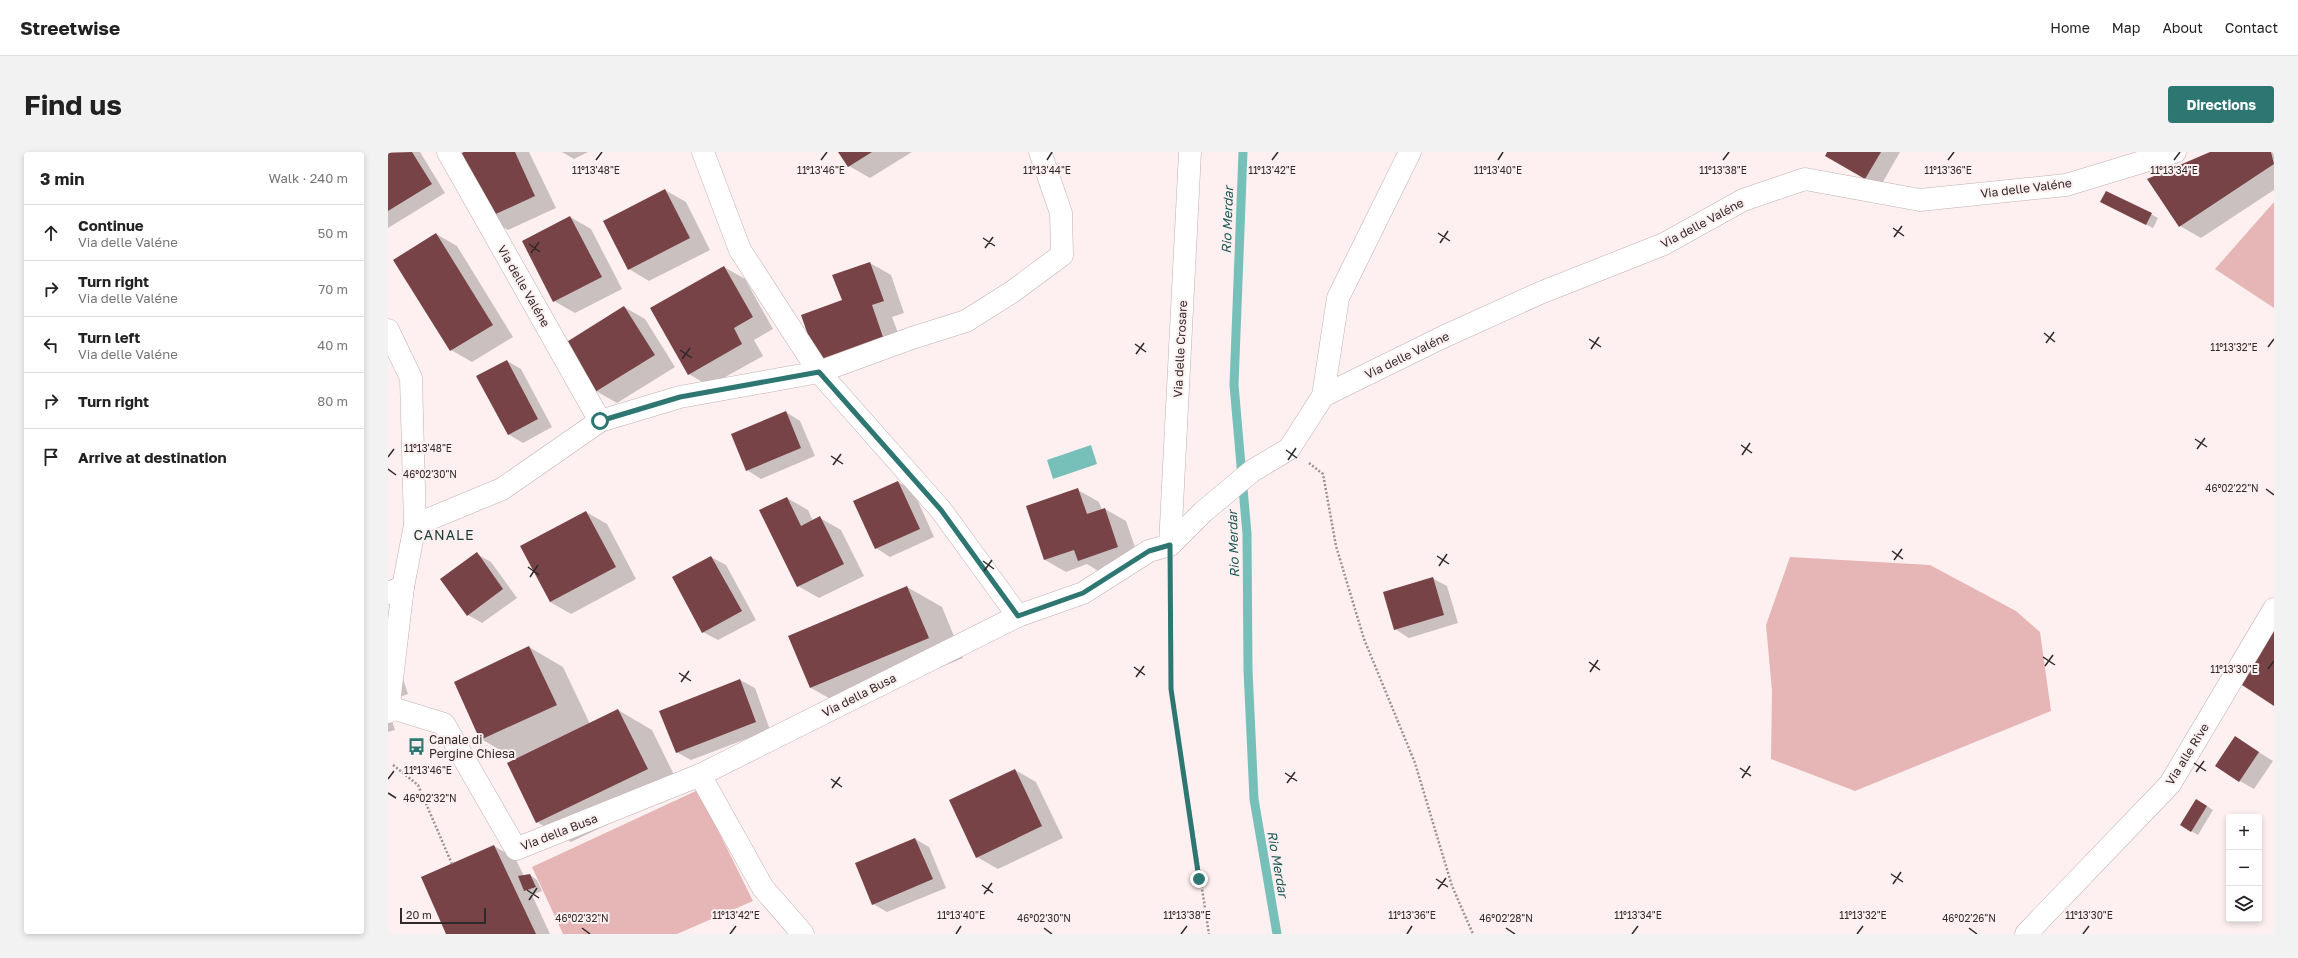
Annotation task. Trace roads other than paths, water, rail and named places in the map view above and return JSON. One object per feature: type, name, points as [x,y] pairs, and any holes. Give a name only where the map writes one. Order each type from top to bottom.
[{"type":"street","name":"Via delle Valéne","points":[[448,152],[600,421]]},
{"type":"street","points":[[703,152],[740,250],[819,372],[941,510],[1018,616],[1083,593],[1149,551],[1170,545],[1203,512],[1252,471],[1289,449],[1323,396],[1338,298],[1410,152]]},
{"type":"street","points":[[415,525],[502,489],[600,421],[680,397],[819,372],[912,338],[966,321],[1012,292],[1062,255],[1061,213],[1040,152]]},
{"type":"street","name":"Via delle Crosare","points":[[1170,545],[1190,152]]},
{"type":"street","name":"Via delle Valéne","points":[[1323,396],[1443,337],[1533,296],[1664,244],[1743,200],[1805,179],[1920,200],[2066,185],[2175,152]]},
{"type":"street","points":[[388,330],[411,378],[415,525],[395,590],[388,709]]},
{"type":"street","name":"Via alle Rive","points":[[2026,934],[2170,784],[2274,609]]},
{"type":"street","name":"Via della Busa","points":[[388,709],[444,724],[516,850],[700,775],[1018,616]]},
{"type":"street","points":[[700,775],[763,888],[803,934]]},
{"type":"water","points":[[1091,445],[1097,464],[1053,479],[1047,460]]},
{"type":"waterway","name":"Rio Merdar","points":[[1243,152],[1234,385],[1247,534],[1248,670],[1254,799],[1277,934]]},
{"type":"place","name":"Canale di Pergine Chiesa","points":[[416,746]]},
{"type":"district","name":"CANALE","points":[[444,534]]}]
